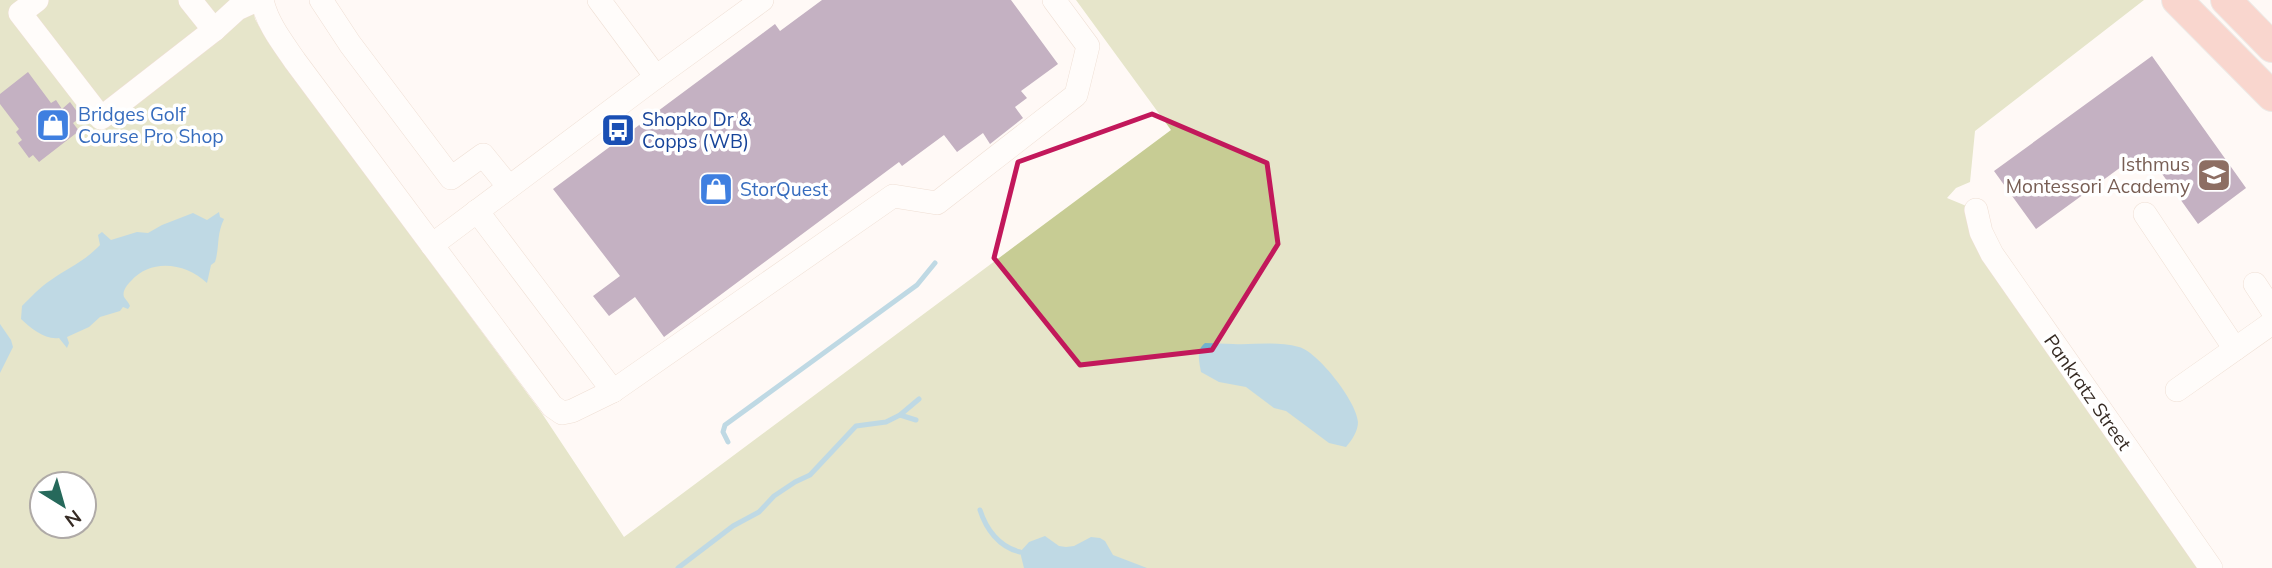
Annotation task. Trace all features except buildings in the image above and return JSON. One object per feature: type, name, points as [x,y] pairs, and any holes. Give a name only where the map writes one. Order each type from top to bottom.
[{"type":"main road","points":[[2177,0],[2272,96]]},
{"type":"main road","points":[[2229,3],[2270,41]]},
{"type":"street","points":[[37,0],[20,13],[100,118],[214,30],[237,9],[257,0]]},
{"type":"street","points":[[190,0],[214,30]]},
{"type":"street","points":[[262,0],[275,31],[295,61],[552,406],[562,413],[572,411],[613,391],[893,196],[937,203],[1076,95],[1088,46],[1054,0]]},
{"type":"street","points":[[321,0],[350,44],[452,178],[483,155],[509,187]]},
{"type":"street","points":[[598,0],[656,77]]},
{"type":"street","points":[[432,245],[762,0]]},
{"type":"street","points":[[2244,68],[2270,41]]},
{"type":"street","name":"Pankratz Street","points":[[1976,210],[1981,232],[1992,254],[2211,568]]},
{"type":"street","points":[[477,211],[613,391]]},
{"type":"street","points":[[2145,214],[2235,349]]},
{"type":"street","points":[[2255,284],[2272,310]]},
{"type":"street","points":[[2177,390],[2272,323]]},
{"type":"highlighted area","points":[[1152,114],[1267,163],[1278,244],[1212,350],[1080,365],[994,258],[1018,162]]},
{"type":"green space","points":[[0,0],[251,0],[255,19],[268,42],[541,412],[624,537],[1171,130],[1076,0],[2144,0],[1975,131],[1970,182],[1956,188],[1947,198],[1976,210],[2211,568],[0,568]]},
{"type":"water","points":[[219,212],[224,219],[215,262],[211,265],[207,283],[199,276],[179,268],[158,266],[148,269],[125,288],[124,297],[130,306],[128,309],[123,307],[120,311],[100,317],[89,327],[67,337],[67,348],[59,338],[44,336],[21,319],[22,306],[47,283],[94,251],[100,245],[98,235],[102,232],[111,240],[137,232],[148,233],[193,213],[207,220]]},
{"type":"water","points":[[0,324],[13,347],[0,373]]},
{"type":"water","points":[[1205,343],[1282,344],[1307,351],[1335,379],[1356,413],[1357,429],[1346,447],[1329,443],[1286,411],[1274,408],[1246,387],[1219,382],[1201,372],[1199,352]]},
{"type":"water","points":[[1045,536],[1059,546],[1066,547],[1091,537],[1100,538],[1105,541],[1113,555],[1147,568],[1024,568],[1020,552],[1029,542]]},
{"type":"waterway","points":[[728,442],[723,432],[725,425],[917,285],[935,263]]},
{"type":"waterway","points":[[678,568],[733,526],[759,512],[774,496],[810,475],[856,426],[886,422],[900,415],[919,399]]},
{"type":"waterway","points":[[900,415],[916,420]]},
{"type":"waterway","points":[[980,510],[994,536],[1012,550],[1020,552]]},
{"type":"place","name":"Bridges Golf Course Pro Shop","points":[[53,125]]},
{"type":"place","name":"Shopko Dr & Copps (WB)","points":[[618,130]]},
{"type":"place","name":"Isthmus Montessori Academy","points":[[2214,175]]},
{"type":"place","name":"StorQuest","points":[[716,189]]}]
